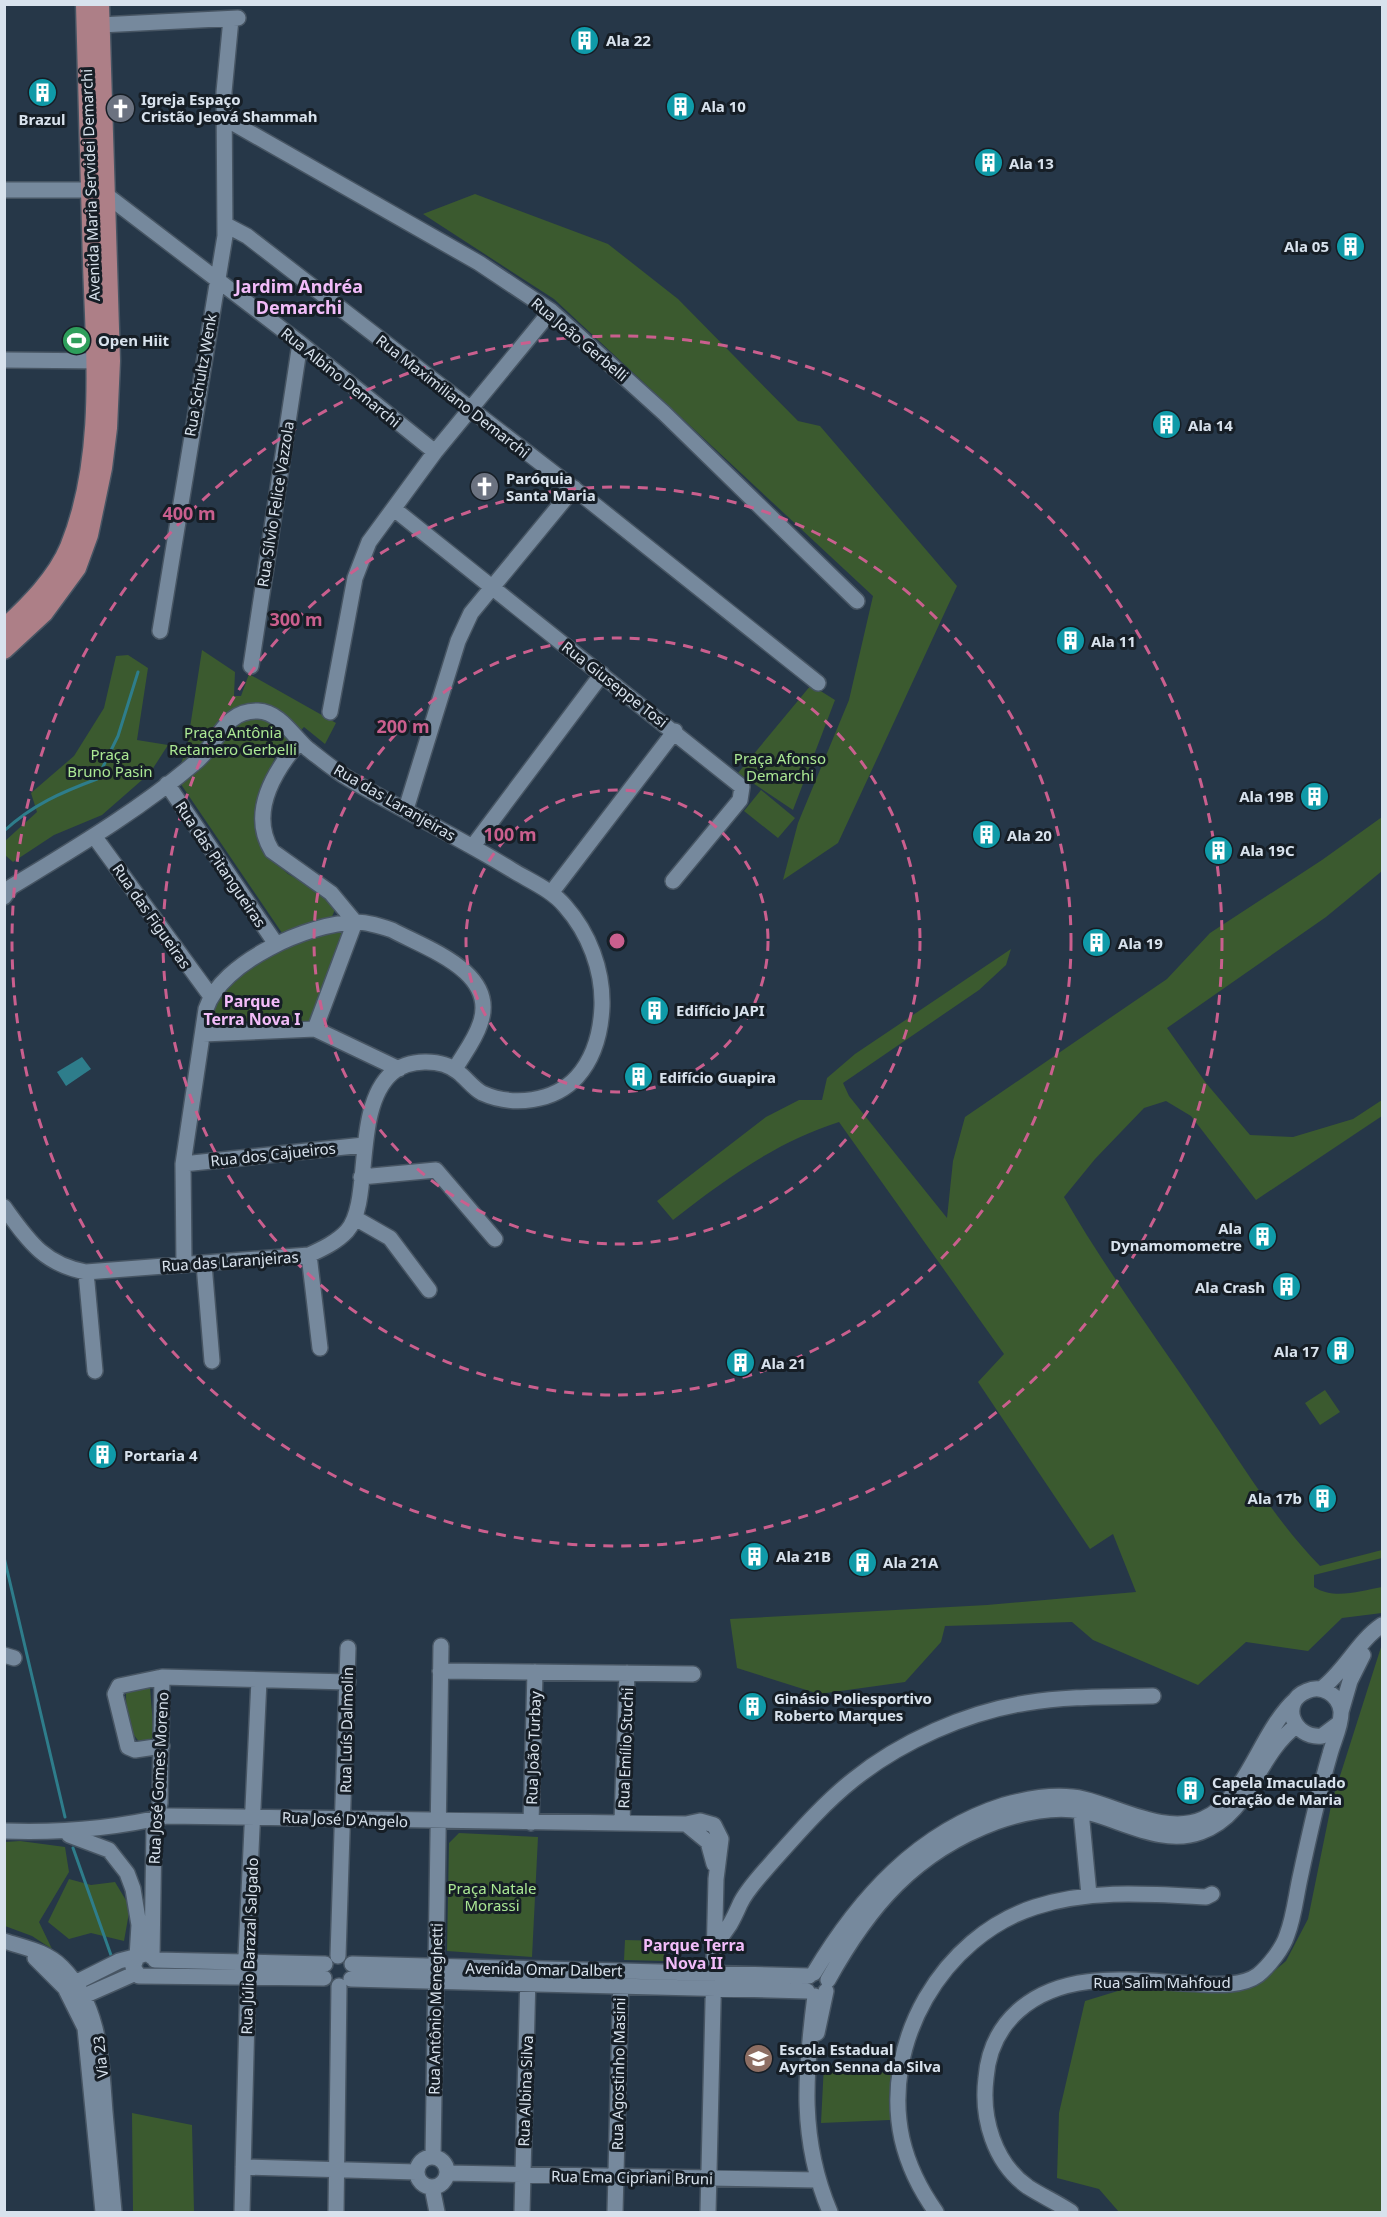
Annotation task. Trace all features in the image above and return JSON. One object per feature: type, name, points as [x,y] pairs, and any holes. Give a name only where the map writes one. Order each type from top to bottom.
[{"type":"main road","name":"Avenida Maria Servidei Demarchi","points":[[4,650],[61,594],[85,550],[96,510],[106,450],[97,192],[85,4]]},
{"type":"main road","name":"Avenida Maria Servidei Demarchi","points":[[97,192],[100,4]]},
{"type":"main road","name":"Avenida Maria Servidei Demarchi","points":[[4,628],[28,605],[57,570],[73,534],[84,492],[103,361]]},
{"type":"street","name":"Rua Schultz Wenk","points":[[100,25],[234,19],[225,83],[226,225],[160,631]]},
{"type":"street","name":"Rua João Gerbelli","points":[[226,119],[479,263],[551,311],[664,413],[857,602]]},
{"type":"street","points":[[4,190],[97,192]]},
{"type":"street","name":"Rua Albino Demarchi","points":[[97,192],[216,278],[435,452]]},
{"type":"street","name":"Rua Maximiliano Demarchi","points":[[226,225],[247,236],[574,488],[818,683]]},
{"type":"street","points":[[330,712],[355,578],[369,542],[435,452],[551,311]]},
{"type":"street","name":"Rua Sílvio Felice Vazzola","points":[[251,666],[300,343]]},
{"type":"street","points":[[4,360],[103,361]]},
{"type":"street","points":[[406,809],[458,641],[471,613],[574,488]]},
{"type":"street","name":"Rua Giuseppe Tosi","points":[[394,509],[739,784],[742,791],[740,800],[673,882]]},
{"type":"street","points":[[472,846],[602,674]]},
{"type":"street","name":"Rua das Laranjeiras","points":[[7,888],[94,836],[200,759],[225,722],[242,713],[261,711],[279,719],[300,741],[347,778],[472,846],[551,893],[565,905],[581,929],[597,964],[602,993],[602,1024],[590,1059],[565,1088],[537,1100],[498,1097],[481,1092],[455,1069],[428,1062],[410,1064],[399,1069]]},
{"type":"street","points":[[551,893],[675,731]]},
{"type":"street","points":[[300,741],[278,767],[269,786],[264,813],[266,842],[272,851],[331,893],[355,922]]},
{"type":"street","name":"Rua das Pitangueiras","points":[[167,784],[276,944]]},
{"type":"street","name":"Rua das Figueiras","points":[[94,836],[210,995]]},
{"type":"street","points":[[315,1029],[355,922]]},
{"type":"street","points":[[184,1265],[183,1164],[210,995],[220,982],[276,944],[326,928],[355,922],[380,925],[453,962],[475,981],[484,1000],[483,1012],[480,1025],[455,1069]]},
{"type":"street","points":[[203,1034],[315,1029],[399,1069],[381,1086],[364,1145],[355,1218],[390,1238],[429,1290]]},
{"type":"street","name":"Rua dos Cajueiros","points":[[183,1164],[364,1145]]},
{"type":"street","points":[[361,1177],[436,1170],[495,1239]]},
{"type":"street","name":"Rua das Laranjeiras","points":[[4,1207],[32,1244],[44,1255],[57,1264],[86,1272],[309,1255],[325,1248],[347,1231],[355,1218]]},
{"type":"street","points":[[309,1255],[320,1348]]},
{"type":"street","points":[[204,1264],[212,1361]]},
{"type":"street","points":[[86,1272],[95,1371]]},
{"type":"street","points":[[1321,1689],[1338,1676],[1378,1628]]},
{"type":"street","name":"Rua Salim Mahfoud","points":[[1071,2212],[1027,2186],[998,2151],[988,2129],[984,2098],[987,2064],[1002,2029],[1030,2000],[1054,1988],[1095,1980],[1212,1984],[1243,1982],[1258,1975],[1274,1957],[1287,1936],[1319,1794],[1339,1718],[1350,1681],[1378,1628]]},
{"type":"street","name":"Rua Antônio Meneghetti","points":[[433,2157],[441,1646]]},
{"type":"street","name":"Rua Luís Dalmolin","points":[[336,2212],[338,1971],[345,1818],[348,1648]]},
{"type":"street","points":[[440,1671],[693,1674]]},
{"type":"street","name":"Rua João Turbay","points":[[531,1823],[535,1672]]},
{"type":"street","name":"Rua Emílio Stuchi","points":[[622,1822],[627,1673]]},
{"type":"street","points":[[162,1677],[119,1686],[115,1694],[128,1747],[135,1750],[162,1746]]},
{"type":"street","name":"Rua José Gomes Moreno","points":[[149,1962],[162,1746],[162,1677],[348,1682]]},
{"type":"street","name":"Rua Júlio Barazal Salgado","points":[[242,2212],[259,1680]]},
{"type":"street","points":[[830,2212],[817,2180],[810,2153],[806,2114],[806,2081],[811,2043],[819,2031],[816,1984],[866,1899],[916,1849],[976,1815],[1001,1806],[1040,1797],[1175,1824],[1204,1819],[1233,1796],[1275,1720],[1300,1695],[1314,1689],[1321,1689],[1335,1697],[1339,1718],[1329,1734],[1308,1736],[1296,1726],[1292,1709],[1300,1695]]},
{"type":"street","points":[[708,2212],[717,1920],[740,1903],[768,1867],[830,1800],[854,1779],[912,1743],[962,1721],[1024,1703],[1067,1698],[1153,1696]]},
{"type":"street","points":[[1080,1804],[1158,1834],[1198,1833],[1228,1817],[1241,1803],[1277,1743],[1296,1726]]},
{"type":"street","name":"Rua Salim Mahfoud","points":[[1316,1737],[1323,1757],[1319,1794]]},
{"type":"street","points":[[1080,1804],[1089,1895]]},
{"type":"street","name":"Rua José D'Angelo","points":[[4,1831],[60,1833],[117,1827],[157,1819],[254,1816],[531,1823],[686,1824],[708,1842],[716,1879],[717,1920]]},
{"type":"street","points":[[60,1833],[109,1850],[117,1827]]},
{"type":"street","name":"Rua José Gomes Moreno","points":[[109,1850],[127,1874],[138,1907],[149,1962]]},
{"type":"street","points":[[127,1874],[143,1872],[154,1864]]},
{"type":"street","points":[[936,2212],[915,2176],[900,2128],[898,2078],[905,2047],[918,2012],[946,1968],[981,1935],[1000,1922],[1033,1907],[1089,1895],[1206,1897],[1212,1894]]},
{"type":"street","points":[[716,1942],[734,1921],[740,1903]]},
{"type":"street","name":"Via 23","points":[[9,1942],[44,1954],[61,1966],[99,2041],[114,2212]]},
{"type":"street","name":"Avenida Omar Dalbert","points":[[74,1992],[119,1961],[248,1969],[816,1984]]},
{"type":"street","points":[[74,1992],[136,1973],[134,1967],[149,1962]]},
{"type":"street","name":"Rua Albina Silva","points":[[522,2212],[528,1976]]},
{"type":"street","name":"Rua Agostinho Masini","points":[[615,2212],[621,1978]]},
{"type":"street","name":"Via 23","points":[[74,1992],[90,2054],[103,2212]]},
{"type":"street","points":[[433,2157],[443,2162],[447,2173],[442,2183],[432,2187],[421,2183],[416,2172],[421,2161],[433,2157]]},
{"type":"street","points":[[243,2167],[416,2172]]},
{"type":"street","name":"Rua Ema Cipriani Bruni","points":[[447,2173],[817,2180]]},
{"type":"street","points":[[432,2187],[437,2212]]},
{"type":"green space","points":[[475,194],[608,244],[678,299],[798,421],[820,426],[957,586],[838,843],[783,880],[798,823],[849,700],[873,596],[554,299],[423,214]]},
{"type":"green space","name":"Praça Antônia Retamero Gerbelli","points":[[202,650],[235,672],[234,696],[241,696],[249,674],[336,723],[325,744],[304,727],[275,757],[259,801],[276,863],[288,874],[318,890],[336,907],[331,919],[310,922],[282,933],[176,777],[187,747]]},
{"type":"green space","name":"Praça Bruno Pasin","points":[[128,655],[148,668],[137,740],[168,745],[150,773],[102,815],[54,835],[13,862],[5,855],[5,841],[37,812],[31,793],[74,756],[104,708],[116,656]]},
{"type":"green space","name":"Praça Afonso Demarchi","points":[[811,685],[835,700],[793,810],[738,773]]},
{"type":"green space","points":[[761,790],[795,818],[778,838],[744,811]]},
{"type":"green space","points":[[1382,817],[1382,871],[1326,917],[1167,1028],[1206,1083],[1250,1135],[1293,1137],[1353,1119],[1382,1100],[1382,1116],[1256,1200],[1191,1116],[1166,1101],[1144,1108],[1095,1159],[1064,1197],[1114,1277],[1244,1469],[1303,1548],[1320,1566],[1382,1550],[1382,1558],[1314,1575],[1314,1587],[1339,1594],[1382,1587],[1382,1613],[1342,1618],[1308,1651],[1246,1642],[1198,1685],[1093,1640],[1072,1622],[945,1626],[941,1642],[905,1682],[819,1694],[737,1668],[730,1619],[987,1605],[1136,1592],[1113,1534],[1090,1549],[978,1382],[1004,1354],[839,1122],[772,1151],[731,1177],[673,1220],[657,1201],[766,1117],[799,1100],[822,1100],[827,1078],[855,1054],[1011,949],[1006,965],[979,990],[843,1083],[849,1096],[947,1218],[953,1161],[965,1117],[1167,979],[1210,933],[1322,860]]},
{"type":"green space","points":[[345,932],[312,1021],[212,1022],[216,992],[261,962],[293,945],[327,934]]},
{"type":"green space","points":[[1325,1390],[1340,1412],[1320,1425],[1305,1403]]},
{"type":"green space","points":[[1382,1644],[1382,2212],[1119,2212],[1099,2189],[1057,2178],[1059,2113],[1085,2001],[1121,1990],[1255,1987],[1286,1961],[1308,1919],[1332,1801]]},
{"type":"green space","points":[[137,1686],[150,1687],[154,1738],[140,1742],[132,1732],[126,1705],[126,1692]]},
{"type":"green space","name":"Praça Natale Morassi","points":[[459,1833],[538,1837],[532,1957],[447,1951],[449,1843]]},
{"type":"green space","points":[[20,1841],[65,1847],[69,1872],[39,1922],[52,1949],[32,1936],[5,1926],[5,1842]]},
{"type":"green space","points":[[69,1879],[91,1885],[115,1882],[130,1907],[124,1941],[91,1933],[69,1939],[48,1922]]},
{"type":"green space","points":[[625,1940],[664,1941],[664,1961],[624,1960]]},
{"type":"green space","points":[[824,2064],[894,2074],[890,2120],[821,2123]]},
{"type":"green space","points":[[132,2113],[192,2125],[194,2212],[133,2212]]},
{"type":"water","points":[[82,1057],[91,1069],[66,1086],[57,1072]]},
{"type":"waterway","points":[[4,831],[25,814],[48,800],[97,779],[118,736],[138,672]]},
{"type":"waterway","points":[[4,1557],[65,1817]]},
{"type":"waterway","points":[[73,1848],[112,1958]]},
{"type":"place","name":"Ala 22","points":[[585,40]]},
{"type":"place","name":"Brazul","points":[[42,92]]},
{"type":"place","name":"Ala 10","points":[[680,106]]},
{"type":"place","name":"Igreja Espaço Cristão Jeová Shammah","points":[[120,108]]},
{"type":"place","name":"Ala 13","points":[[988,163]]},
{"type":"place","name":"Ala 05","points":[[1350,246]]},
{"type":"place","name":"Open Hiit","points":[[77,340]]},
{"type":"place","name":"Ala 14","points":[[1167,425]]},
{"type":"place","name":"Paróquia Santa Maria","points":[[485,487]]},
{"type":"place","name":"Ala 11","points":[[1070,641]]},
{"type":"place","name":"Ala 19B","points":[[1315,796]]},
{"type":"place","name":"Ala 20","points":[[986,835]]},
{"type":"place","name":"Ala 19C","points":[[1219,850]]},
{"type":"place","name":"Ala 19","points":[[1097,943]]},
{"type":"place","name":"Edifício JAPI","points":[[655,1010]]},
{"type":"place","name":"Edifício Guapira","points":[[638,1077]]},
{"type":"place","name":"Ala Dynamomometre","points":[[1263,1237]]},
{"type":"place","name":"Ala Crash","points":[[1286,1287]]},
{"type":"place","name":"Ala 17","points":[[1340,1351]]},
{"type":"place","name":"Ala 21","points":[[740,1363]]},
{"type":"place","name":"Portaria 4","points":[[103,1455]]},
{"type":"place","name":"Ala 17b","points":[[1323,1498]]},
{"type":"place","name":"Ala 21B","points":[[755,1556]]},
{"type":"place","name":"Ala 21A","points":[[862,1562]]},
{"type":"place","name":"Ginásio Poliesportivo Roberto Marques","points":[[753,1707]]},
{"type":"place","name":"Capela Imaculado Coração de Maria","points":[[1191,1791]]},
{"type":"place","name":"Escola Estadual Ayrton Senna da Silva","points":[[758,2058]]},
{"type":"district","name":"Jardim Andréa Demarchi","points":[[299,296]]},
{"type":"district","name":"Parque Terra Nova I","points":[[252,1010]]},
{"type":"district","name":"Parque Terra Nova II","points":[[694,1954]]}]
